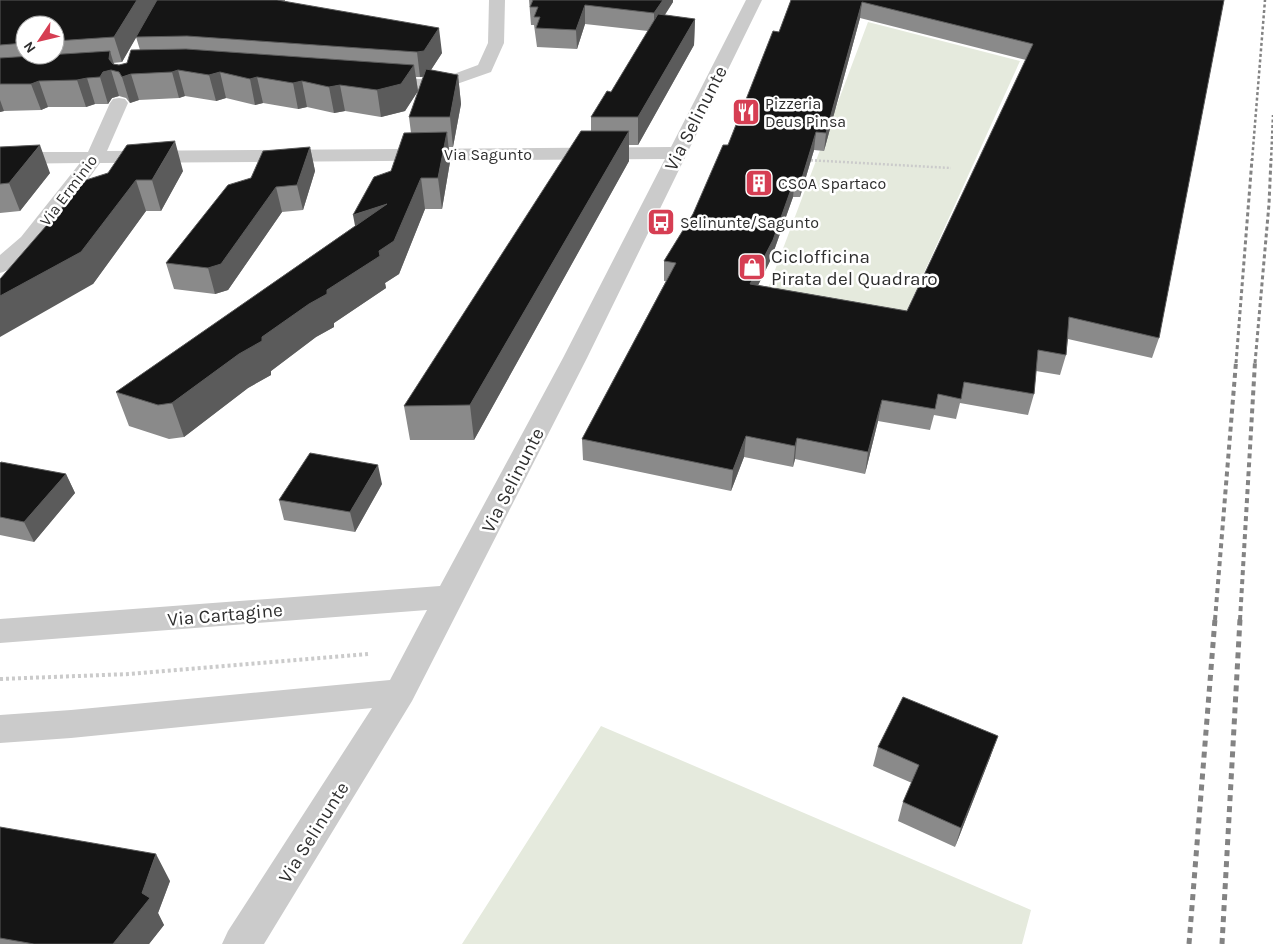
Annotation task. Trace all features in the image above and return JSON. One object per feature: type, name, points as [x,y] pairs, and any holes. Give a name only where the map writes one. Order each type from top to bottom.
[{"type":"street","points":[[367,82],[420,84],[454,80],[485,68],[496,44],[497,0]]},
{"type":"street","name":"Via Selinunte","points":[[242,944],[400,692],[575,358],[754,0]]},
{"type":"street","name":"Via Erminio","points":[[0,266],[29,242],[95,157],[120,103]]},
{"type":"street","name":"Via Sagunto","points":[[0,158],[677,153]]},
{"type":"street","name":"Via Cartagine","points":[[0,631],[451,597]]},
{"type":"street","points":[[0,729],[71,724],[400,692]]},
{"type":"path","points":[[804,160],[951,168]]},
{"type":"path","points":[[0,680],[130,674],[368,654]]},
{"type":"shaded area","points":[[868,22],[1020,61],[899,328],[763,302]]},
{"type":"shaded area","points":[[601,726],[1031,910],[1022,944],[462,944]]},
{"type":"building","points":[[0,0],[137,0],[114,37],[65,40],[65,15],[15,15],[15,44],[0,45]]},
{"type":"building","points":[[157,0],[277,0],[439,28],[424,51],[417,52],[187,36],[136,37]]},
{"type":"building","points":[[533,0],[663,0],[654,13],[585,5],[576,30],[536,28],[540,17],[534,17],[538,7],[530,7]]},
{"type":"building","points":[[791,0],[1224,0],[1159,338],[1069,317],[1066,355],[1038,350],[1034,394],[964,382],[961,399],[938,394],[935,409],[882,400],[868,452],[797,438],[795,446],[746,436],[733,470],[582,439],[676,263],[664,261],[693,214],[723,145],[728,145],[773,31],[779,32]],"holes":[[[862,2],[1033,44],[907,311],[750,284],[773,240],[795,178],[802,178],[816,132],[826,133]]]},
{"type":"building","points":[[658,14],[695,19],[638,117],[591,117],[607,91],[611,92]]},
{"type":"building","points":[[186,49],[414,65],[401,84],[377,90],[340,85],[329,87],[302,81],[293,83],[257,77],[250,79],[220,72],[209,75],[178,70],[131,74],[122,77],[119,72],[111,70],[103,72],[100,77],[77,80],[39,81],[31,84],[0,84],[0,58],[15,57],[15,65],[65,65],[65,54],[110,51],[109,59],[113,64],[119,65],[127,63],[131,50]]},
{"type":"building","points":[[426,69],[458,75],[450,117],[409,117]]},
{"type":"building","points":[[581,131],[629,131],[470,405],[404,406]]},
{"type":"building","points":[[447,132],[438,178],[421,178],[394,241],[379,251],[380,256],[327,290],[327,294],[309,304],[262,337],[262,341],[239,354],[172,403],[158,405],[116,392],[387,204],[353,215],[374,177],[391,171],[404,133]]},
{"type":"building","points":[[175,141],[152,180],[136,180],[81,252],[0,296],[0,279],[86,180],[108,173],[127,145]]},
{"type":"building","points":[[40,145],[9,183],[0,184],[0,147]]},
{"type":"building","points":[[310,147],[297,185],[276,187],[221,264],[208,268],[166,263],[228,185],[251,178],[263,151]]},
{"type":"building","points":[[310,453],[378,465],[350,512],[279,500]]},
{"type":"building","points":[[1,462],[66,474],[24,522],[0,517]]},
{"type":"building","points":[[903,697],[998,736],[961,828],[903,802],[919,765],[878,747]]},
{"type":"building","points":[[0,827],[156,854],[142,893],[150,898],[113,944],[34,944],[0,938]]},
{"type":"railway","points":[[1252,161],[1265,0]]},
{"type":"railway","points":[[1271,161],[1273,115]]},
{"type":"railway","points":[[1236,363],[1252,159]]},
{"type":"railway","points":[[1255,363],[1269,204],[1271,159]]},
{"type":"railway","points":[[1215,620],[1236,362]]},
{"type":"railway","points":[[1240,620],[1255,362]]},
{"type":"railway","points":[[1189,944],[1215,619]]},
{"type":"railway","points":[[1222,944],[1240,619]]},
{"type":"place","name":"Pizzeria Deus Pinsa","points":[[746,112]]},
{"type":"place","name":"CSOA Spartaco","points":[[759,183]]},
{"type":"place","name":"Selinunte/Sagunto","points":[[661,222]]},
{"type":"place","name":"Ciclofficina Pirata del Quadraro","points":[[752,267]]}]
